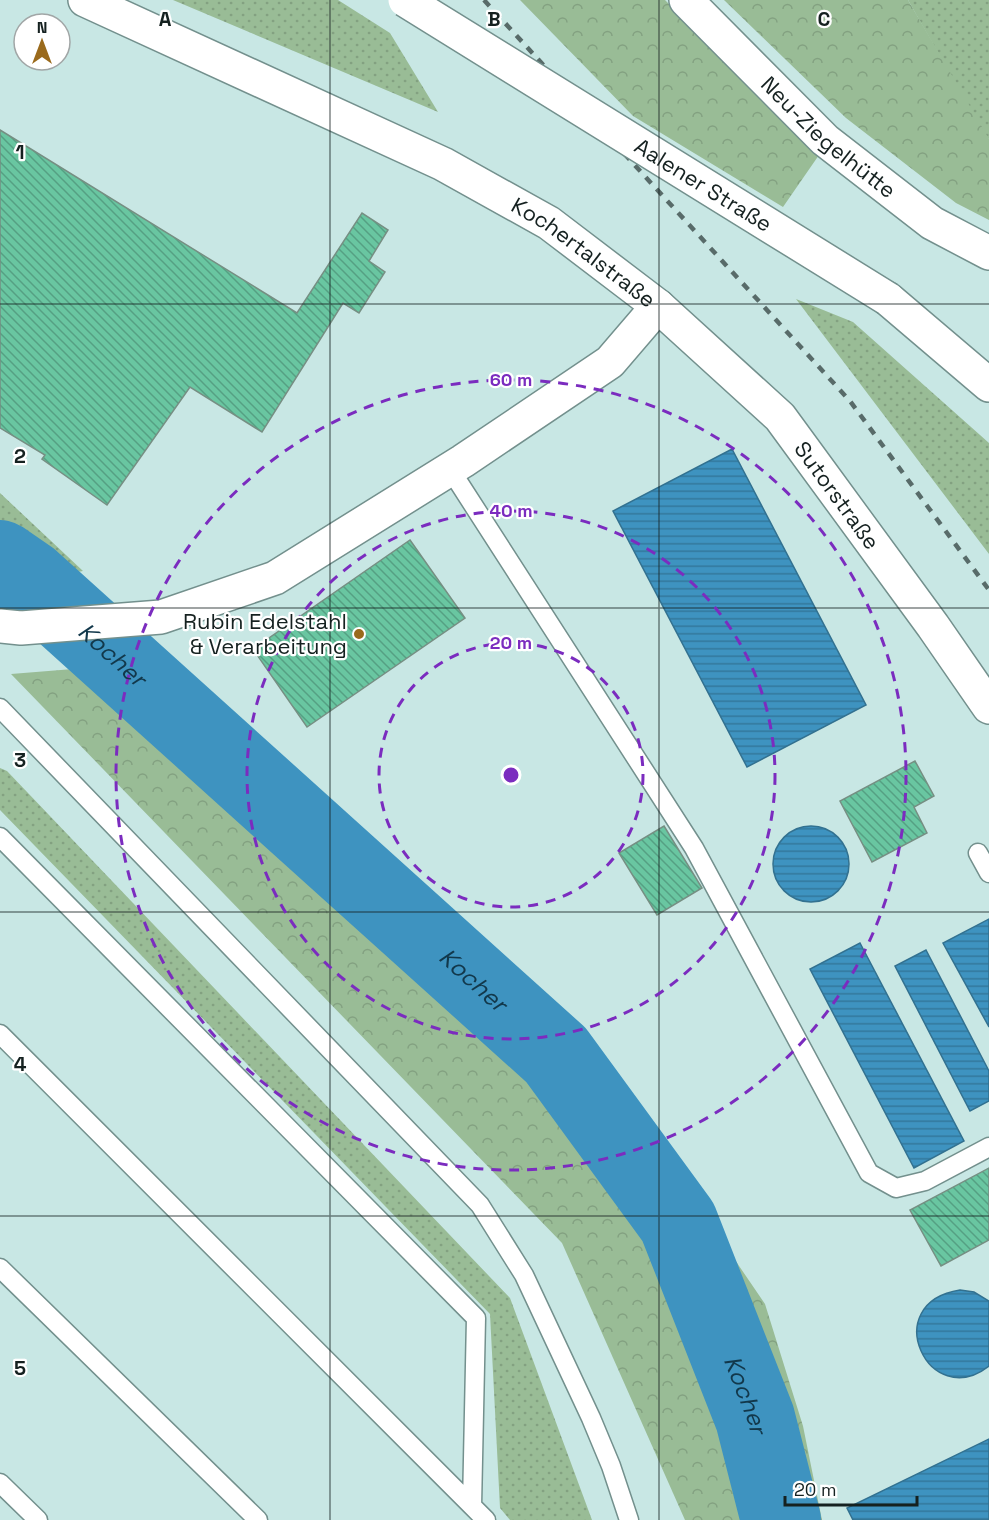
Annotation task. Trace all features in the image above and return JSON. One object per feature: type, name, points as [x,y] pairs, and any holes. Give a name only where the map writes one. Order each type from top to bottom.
[{"type":"street","name":"Kochertalstraße","points":[[11,627],[161,617],[275,578],[450,470],[610,362],[658,306],[549,223],[443,164],[85,0]]},
{"type":"street","name":"Aalener Straße","points":[[405,0],[888,299],[989,385]]},
{"type":"street","name":"Neu-Ziegelhütte","points":[[686,0],[825,140],[932,223],[989,253]]},
{"type":"street","name":"Sutorstraße","points":[[658,306],[780,417],[933,626],[989,707]]},
{"type":"lane","points":[[450,470],[694,848],[869,1173],[896,1188],[925,1181],[989,1147]]},
{"type":"lane","points":[[0,708],[480,1205],[524,1275],[591,1418],[611,1466],[628,1520]]},
{"type":"lane","points":[[0,837],[476,1318],[472,1506]]},
{"type":"lane","points":[[978,853],[989,873]]},
{"type":"lane","points":[[0,1034],[486,1520]]},
{"type":"lane","points":[[0,1268],[258,1520]]},
{"type":"lane","points":[[0,1483],[38,1520]]},
{"type":"green space","points":[[173,0],[338,0],[390,33],[438,112]]},
{"type":"green space","points":[[520,0],[665,0],[819,155],[783,207],[633,116]]},
{"type":"green space","points":[[724,0],[908,0],[989,139],[989,220],[956,203],[846,118]]},
{"type":"green space","points":[[908,0],[989,0],[989,139],[986,137]]},
{"type":"green space","points":[[796,299],[853,322],[989,443],[989,554]]},
{"type":"green space","points":[[0,493],[83,571],[50,577],[0,568]]},
{"type":"green space","points":[[160,662],[596,1056],[765,1304],[803,1426],[822,1520],[685,1520],[562,1243],[11,674]]},
{"type":"green space","points":[[0,768],[7,771],[510,1298],[592,1520],[510,1520],[500,1508],[490,1314],[0,810]]},
{"type":"water","points":[[732,449],[866,705],[747,767],[613,511]]},
{"type":"water","points":[[811,826],[826,829],[838,837],[846,849],[849,864],[846,879],[838,891],[826,899],[811,902],[796,899],[784,891],[776,879],[773,864],[776,849],[784,837],[796,829]]},
{"type":"water","points":[[989,919],[989,1027],[943,943]]},
{"type":"water","points":[[860,943],[964,1141],[914,1168],[810,969]]},
{"type":"water","points":[[926,950],[989,1071],[989,1101],[970,1111],[895,966]]},
{"type":"water","points":[[960,1290],[974,1292],[989,1301],[989,1366],[967,1377],[947,1376],[932,1366],[921,1350],[917,1332],[921,1314],[935,1299]]},
{"type":"water","points":[[989,1439],[989,1520],[853,1520],[847,1508]]},
{"type":"building","points":[[0,130],[297,313],[362,213],[388,230],[369,261],[385,272],[359,313],[343,303],[262,432],[190,387],[107,505],[42,459],[45,455],[0,428]]},
{"type":"building","name":"Rubin Edelstahl & Verarbeitung","points":[[410,540],[465,618],[307,727],[253,649]]},
{"type":"building","points":[[915,761],[934,796],[914,807],[927,833],[872,862],[840,801]]},
{"type":"building","points":[[664,826],[702,888],[657,915],[619,853]]},
{"type":"building","points":[[989,1168],[989,1240],[941,1266],[910,1210]]},
{"type":"waterway","name":"Kocher","points":[[0,560],[29,580],[556,1055],[678,1222],[755,1418],[781,1520]]},
{"type":"railway","points":[[484,0],[850,401],[989,590]]},
{"type":"place","name":"Rubin Edelstahl & Verarbeitung","points":[[359,634]]}]
